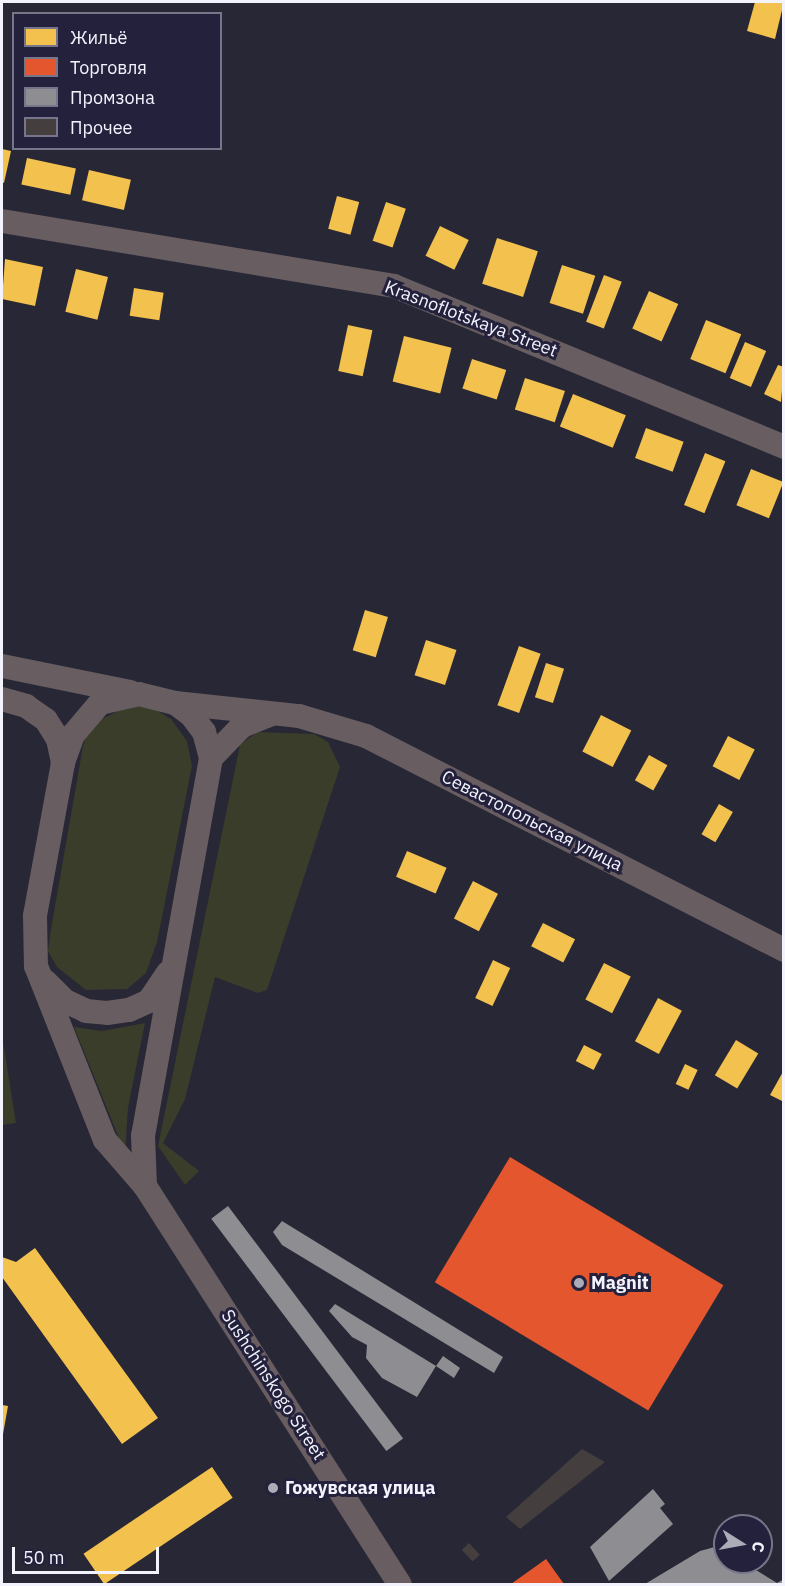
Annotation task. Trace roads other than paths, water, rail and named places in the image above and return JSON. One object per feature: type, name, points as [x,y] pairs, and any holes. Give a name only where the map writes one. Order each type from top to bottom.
[{"type":"street","name":"Krasnoflotskaya Street","points":[[2,221],[394,286],[783,447]]},
{"type":"street","name":"Севастопольская улица","points":[[2,666],[175,703],[299,716],[366,736],[783,950]]},
{"type":"street","points":[[139,694],[100,703],[86,716],[73,735],[63,763],[35,916],[36,966],[47,985],[65,1001],[86,1011],[107,1013],[129,1010],[149,1001],[163,985],[173,960]]},
{"type":"street","points":[[2,699],[26,706],[46,720],[58,739],[63,763]]},
{"type":"street","points":[[145,1186],[143,1136],[173,960],[210,783],[211,758],[204,732],[191,715],[175,703]]},
{"type":"street","points":[[211,758],[242,726],[274,713]]},
{"type":"street","name":"Sushchinskogo Street","points":[[36,966],[105,1140],[145,1186],[400,1584]]},
{"type":"place","name":"Magnit","points":[[579,1283]]},
{"type":"place","name":"Гожувская улица","points":[[273,1488]]}]
